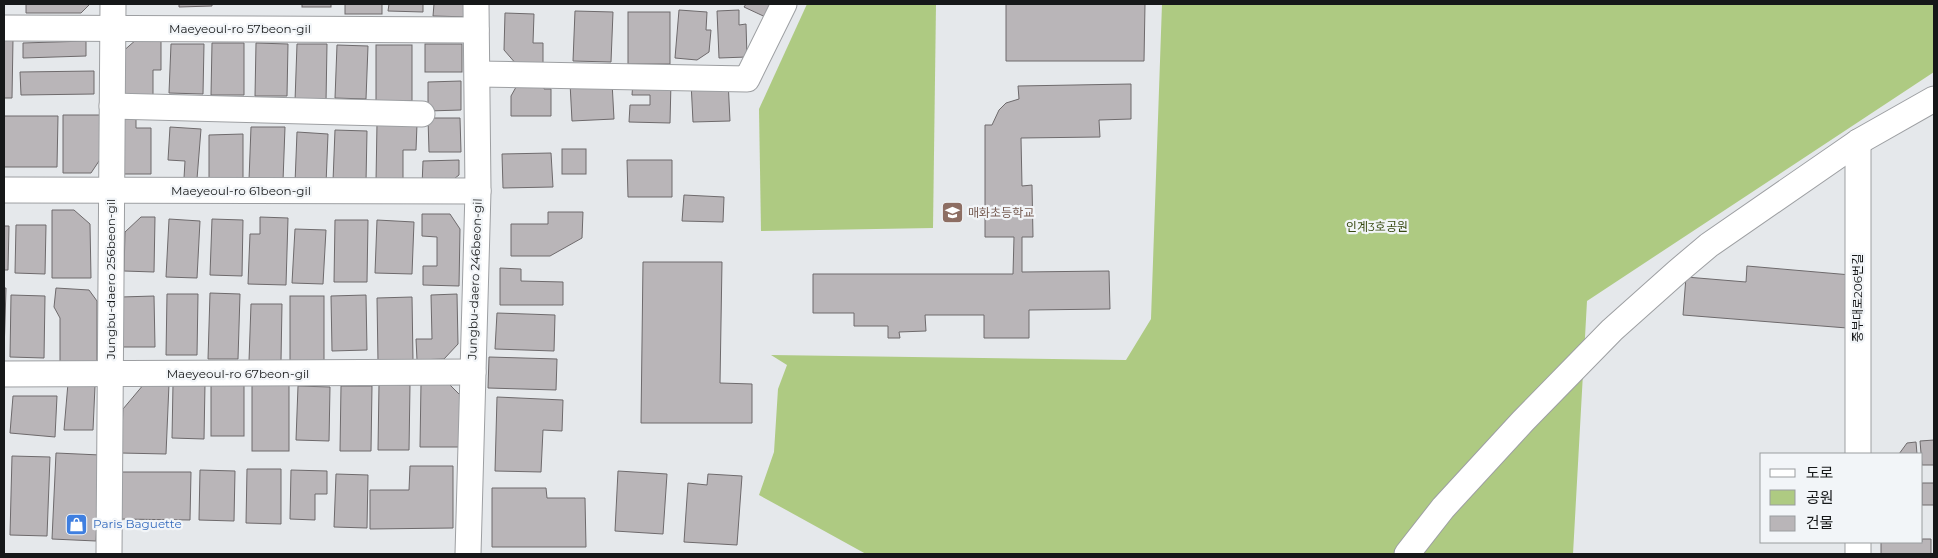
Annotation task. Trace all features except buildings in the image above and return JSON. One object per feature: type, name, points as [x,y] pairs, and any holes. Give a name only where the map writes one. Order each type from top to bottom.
[{"type":"street","name":"Jungbu-daero 256beon-gil","points":[[109,554],[113,4]]},
{"type":"street","name":"Jungbu-daero 246beon-gil","points":[[468,554],[478,191],[476,4]]},
{"type":"street","points":[[478,74],[747,79],[784,4]]},
{"type":"street","name":"Maeyeoul-ro 57beon-gil","points":[[4,28],[476,30]]},
{"type":"street","points":[[1407,554],[1443,508],[1495,450],[1612,330],[1709,245],[1858,142],[1934,99]]},
{"type":"street","points":[[112,106],[422,114]]},
{"type":"street","name":"중부대로206번길","points":[[1858,142],[1858,453]]},
{"type":"street","name":"Maeyeoul-ro 61beon-gil","points":[[4,190],[478,191]]},
{"type":"street","name":"Maeyeoul-ro 67beon-gil","points":[[4,374],[473,372]]},
{"type":"green space","points":[[807,4],[936,4],[933,228],[761,231],[759,109]]},
{"type":"green space","name":"인계3호공원","points":[[1162,4],[1934,4],[1934,72],[1587,301],[1573,554],[866,554],[759,495],[774,452],[778,389],[787,365],[771,355],[1126,360],[1151,319]]},
{"type":"place","name":"매화초등학교","points":[[952,213]]},
{"type":"place","name":"Paris Baguette","points":[[77,524]]}]
